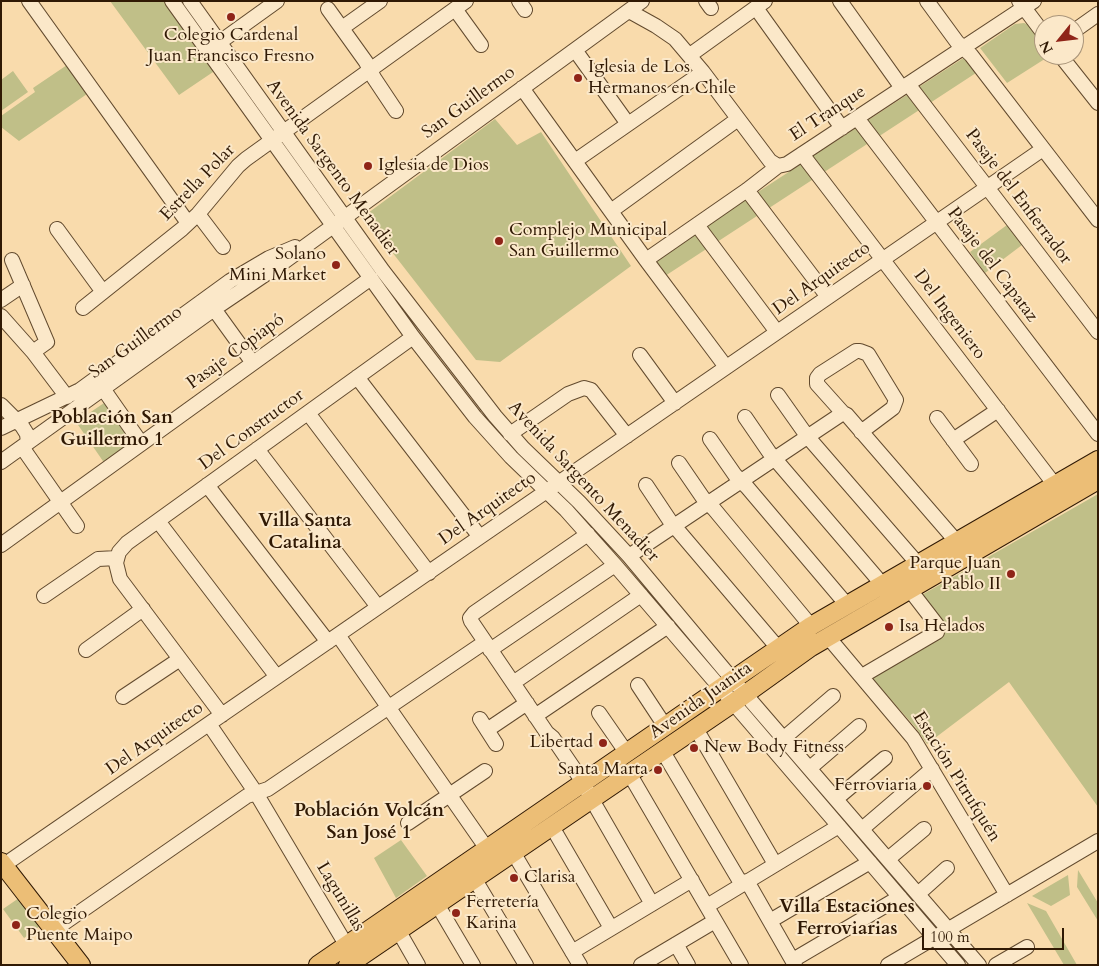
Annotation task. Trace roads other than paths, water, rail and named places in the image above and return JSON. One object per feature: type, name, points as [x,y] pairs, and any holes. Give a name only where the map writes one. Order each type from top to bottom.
[{"type":"main road","name":"Avenida Juanita","points":[[352,959],[492,856],[583,782],[778,648],[882,584],[1098,460]]},
{"type":"main road","name":"Avenida Juanita","points":[[318,965],[352,959],[474,878],[492,856],[513,852],[828,637],[1098,480]]},
{"type":"main road","points":[[3,864],[81,965]]},
{"type":"street","points":[[29,1],[193,218],[223,247]]},
{"type":"street","name":"Avenida Sargento Menadier","points":[[172,1],[208,51],[278,136],[339,221],[406,302],[494,416],[629,556],[839,826],[958,965]]},
{"type":"street","name":"Avenida Sargento Menadier","points":[[190,1],[220,42],[278,136]]},
{"type":"street","points":[[208,51],[277,1]]},
{"type":"street","points":[[342,28],[380,1]]},
{"type":"street","name":"San Guillermo","points":[[1,462],[104,390],[214,309],[285,261],[642,1]]},
{"type":"street","name":"Pasaje del Enfierrador","points":[[840,1],[905,86],[987,187],[1098,332]]},
{"type":"street","points":[[927,1],[957,42],[971,55],[1098,220]]},
{"type":"street","points":[[690,55],[760,4],[842,128]]},
{"type":"street","points":[[1025,4],[1034,18]]},
{"type":"street","name":"El Tranque","points":[[646,260],[778,166],[784,165],[842,128],[963,48],[1025,4]]},
{"type":"street","points":[[460,5],[481,45]]},
{"type":"street","name":"Estrella Polar","points":[[83,308],[193,218],[238,166],[460,5]]},
{"type":"street","points":[[328,8],[366,62],[374,78],[396,111]]},
{"type":"street","points":[[629,11],[675,39],[690,55],[770,161],[778,166]]},
{"type":"street","points":[[1084,24],[1098,14]]},
{"type":"street","points":[[574,50],[628,124]]},
{"type":"street","points":[[1069,65],[1096,96]]},
{"type":"street","points":[[575,162],[703,72]]},
{"type":"street","points":[[522,88],[726,367]]},
{"type":"street","name":"Pasaje del Capataz","points":[[857,118],[1098,434]]},
{"type":"street","points":[[611,211],[738,119]]},
{"type":"street","name":"Del Arquitecto","points":[[3,864],[333,639],[1043,149]]},
{"type":"street","name":"Del Ingeniero","points":[[802,154],[1065,499]]},
{"type":"street","points":[[746,190],[828,297]]},
{"type":"street","name":"Avenida Sargento Menadier","points":[[339,221],[371,278],[413,337],[488,432],[588,534],[668,626],[727,683]]},
{"type":"street","points":[[697,225],[777,332]]},
{"type":"street","points":[[57,229],[103,292]]},
{"type":"street","name":"San Guillermo","points":[[1,428],[90,384],[230,280],[269,258],[318,236]]},
{"type":"street","points":[[12,260],[48,342],[33,352]]},
{"type":"street","name":"Pasaje Copiapó","points":[[1,545],[371,278]]},
{"type":"street","points":[[1,300],[23,286]]},
{"type":"street","points":[[214,309],[252,363]]},
{"type":"street","points":[[1,316],[33,352],[67,397]]},
{"type":"street","name":"Del Constructor","points":[[117,558],[119,552],[127,543],[413,337]]},
{"type":"street","points":[[862,432],[893,408],[896,403],[895,397],[868,354],[863,351],[856,351],[820,374],[817,378],[819,386],[862,432],[956,542]]},
{"type":"street","points":[[640,355],[675,403]]},
{"type":"street","points":[[356,377],[480,537]]},
{"type":"street","points":[[510,434],[568,394],[584,388],[592,390],[627,436]]},
{"type":"street","points":[[104,390],[141,443]]},
{"type":"street","points":[[778,394],[807,436],[918,564]]},
{"type":"street","points":[[1,404],[25,430],[25,445],[60,502],[78,526]]},
{"type":"street","points":[[953,440],[998,410]]},
{"type":"street","points":[[308,413],[429,572]]},
{"type":"street","points":[[629,556],[843,413]]},
{"type":"street","points":[[745,416],[774,458],[882,584]]},
{"type":"street","points":[[937,418],[971,464]]},
{"type":"street","points":[[710,439],[741,481],[847,605]]},
{"type":"street","points":[[257,449],[378,607]]},
{"type":"street","points":[[679,462],[703,498],[811,626]]},
{"type":"street","points":[[207,485],[389,707],[492,856]]},
{"type":"street","points":[[646,485],[674,526],[778,648]]},
{"type":"street","points":[[158,521],[277,677]]},
{"type":"street","points":[[588,534],[474,613],[470,618],[472,624],[512,683],[583,782],[652,904]]},
{"type":"street","points":[[44,596],[98,558],[117,558],[117,569],[120,579],[222,715]]},
{"type":"street","points":[[54,930],[247,796],[268,789],[389,707],[615,565]]},
{"type":"street","points":[[862,676],[937,632],[937,625],[910,590]]},
{"type":"street","points":[[512,683],[641,595]]},
{"type":"street","points":[[86,650],[143,610]]},
{"type":"street","points":[[535,716],[668,626]]},
{"type":"street","name":"Estación Pitrufquén","points":[[828,637],[913,738],[1007,895]]},
{"type":"street","points":[[123,697],[180,658]]},
{"type":"street","points":[[638,685],[665,726]]},
{"type":"street","points":[[784,738],[833,696]]},
{"type":"street","name":"Avenida Sargento Menadier","points":[[739,698],[784,738],[978,965]]},
{"type":"street","points":[[496,744],[483,724],[527,704]]},
{"type":"street","points":[[599,713],[626,752]]},
{"type":"street","name":"Lagunillas","points":[[209,724],[256,793],[352,959]]},
{"type":"street","points":[[810,768],[859,726]]},
{"type":"street","points":[[695,727],[776,864]]},
{"type":"street","points":[[662,750],[794,962],[900,897]]},
{"type":"street","points":[[836,799],[885,758]]},
{"type":"street","points":[[862,829],[932,769]]},
{"type":"street","points":[[408,823],[485,771]]},
{"type":"street","points":[[629,773],[741,965]]},
{"type":"street","points":[[552,826],[611,928]]},
{"type":"street","points":[[706,906],[839,826]]},
{"type":"street","points":[[888,859],[924,829]]},
{"type":"street","points":[[888,965],[1098,841]]},
{"type":"street","points":[[513,852],[580,965]]},
{"type":"street","points":[[770,921],[870,862]]},
{"type":"street","points":[[918,894],[946,868]]},
{"type":"street","points":[[474,878],[526,965]]},
{"type":"street","points":[[572,952],[692,880]]},
{"type":"street","points":[[437,904],[473,965]]},
{"type":"street","points":[[641,965],[716,921]]},
{"type":"street","points":[[398,930],[418,965]]},
{"type":"street","points":[[676,944],[688,965]]},
{"type":"street","points":[[996,965],[1027,947]]},
{"type":"place","name":"Colegio Cardenal Juan Francisco Fresno","points":[[231,17]]},
{"type":"place","name":"Iglesia de Los Hermanos en Chile","points":[[578,78]]},
{"type":"place","name":"Iglesia de Dios","points":[[368,166]]},
{"type":"place","name":"Complejo Municipal San Guillermo","points":[[499,241]]},
{"type":"place","name":"Solano Mini Market","points":[[336,265]]},
{"type":"place","name":"Parque Juan Pablo II","points":[[1011,574]]},
{"type":"place","name":"Isa Helados","points":[[889,627]]},
{"type":"place","name":"Libertad","points":[[603,743]]},
{"type":"place","name":"New Body Fitness","points":[[694,748]]},
{"type":"place","name":"Santa Marta","points":[[658,770]]},
{"type":"place","name":"Ferroviaria","points":[[927,786]]},
{"type":"place","name":"Clarisa","points":[[514,878]]},
{"type":"place","name":"Ferretería Karina","points":[[456,913]]},
{"type":"place","name":"Colegio Puente Maipo","points":[[16,925]]},
{"type":"district","name":"Población San Guillermo 1","points":[[112,430]]},
{"type":"district","name":"Villa Santa Catalina","points":[[305,533]]},
{"type":"district","name":"Población Volcán San José 1","points":[[369,823]]},
{"type":"district","name":"Villa Estaciones Ferroviarias","points":[[847,919]]}]
